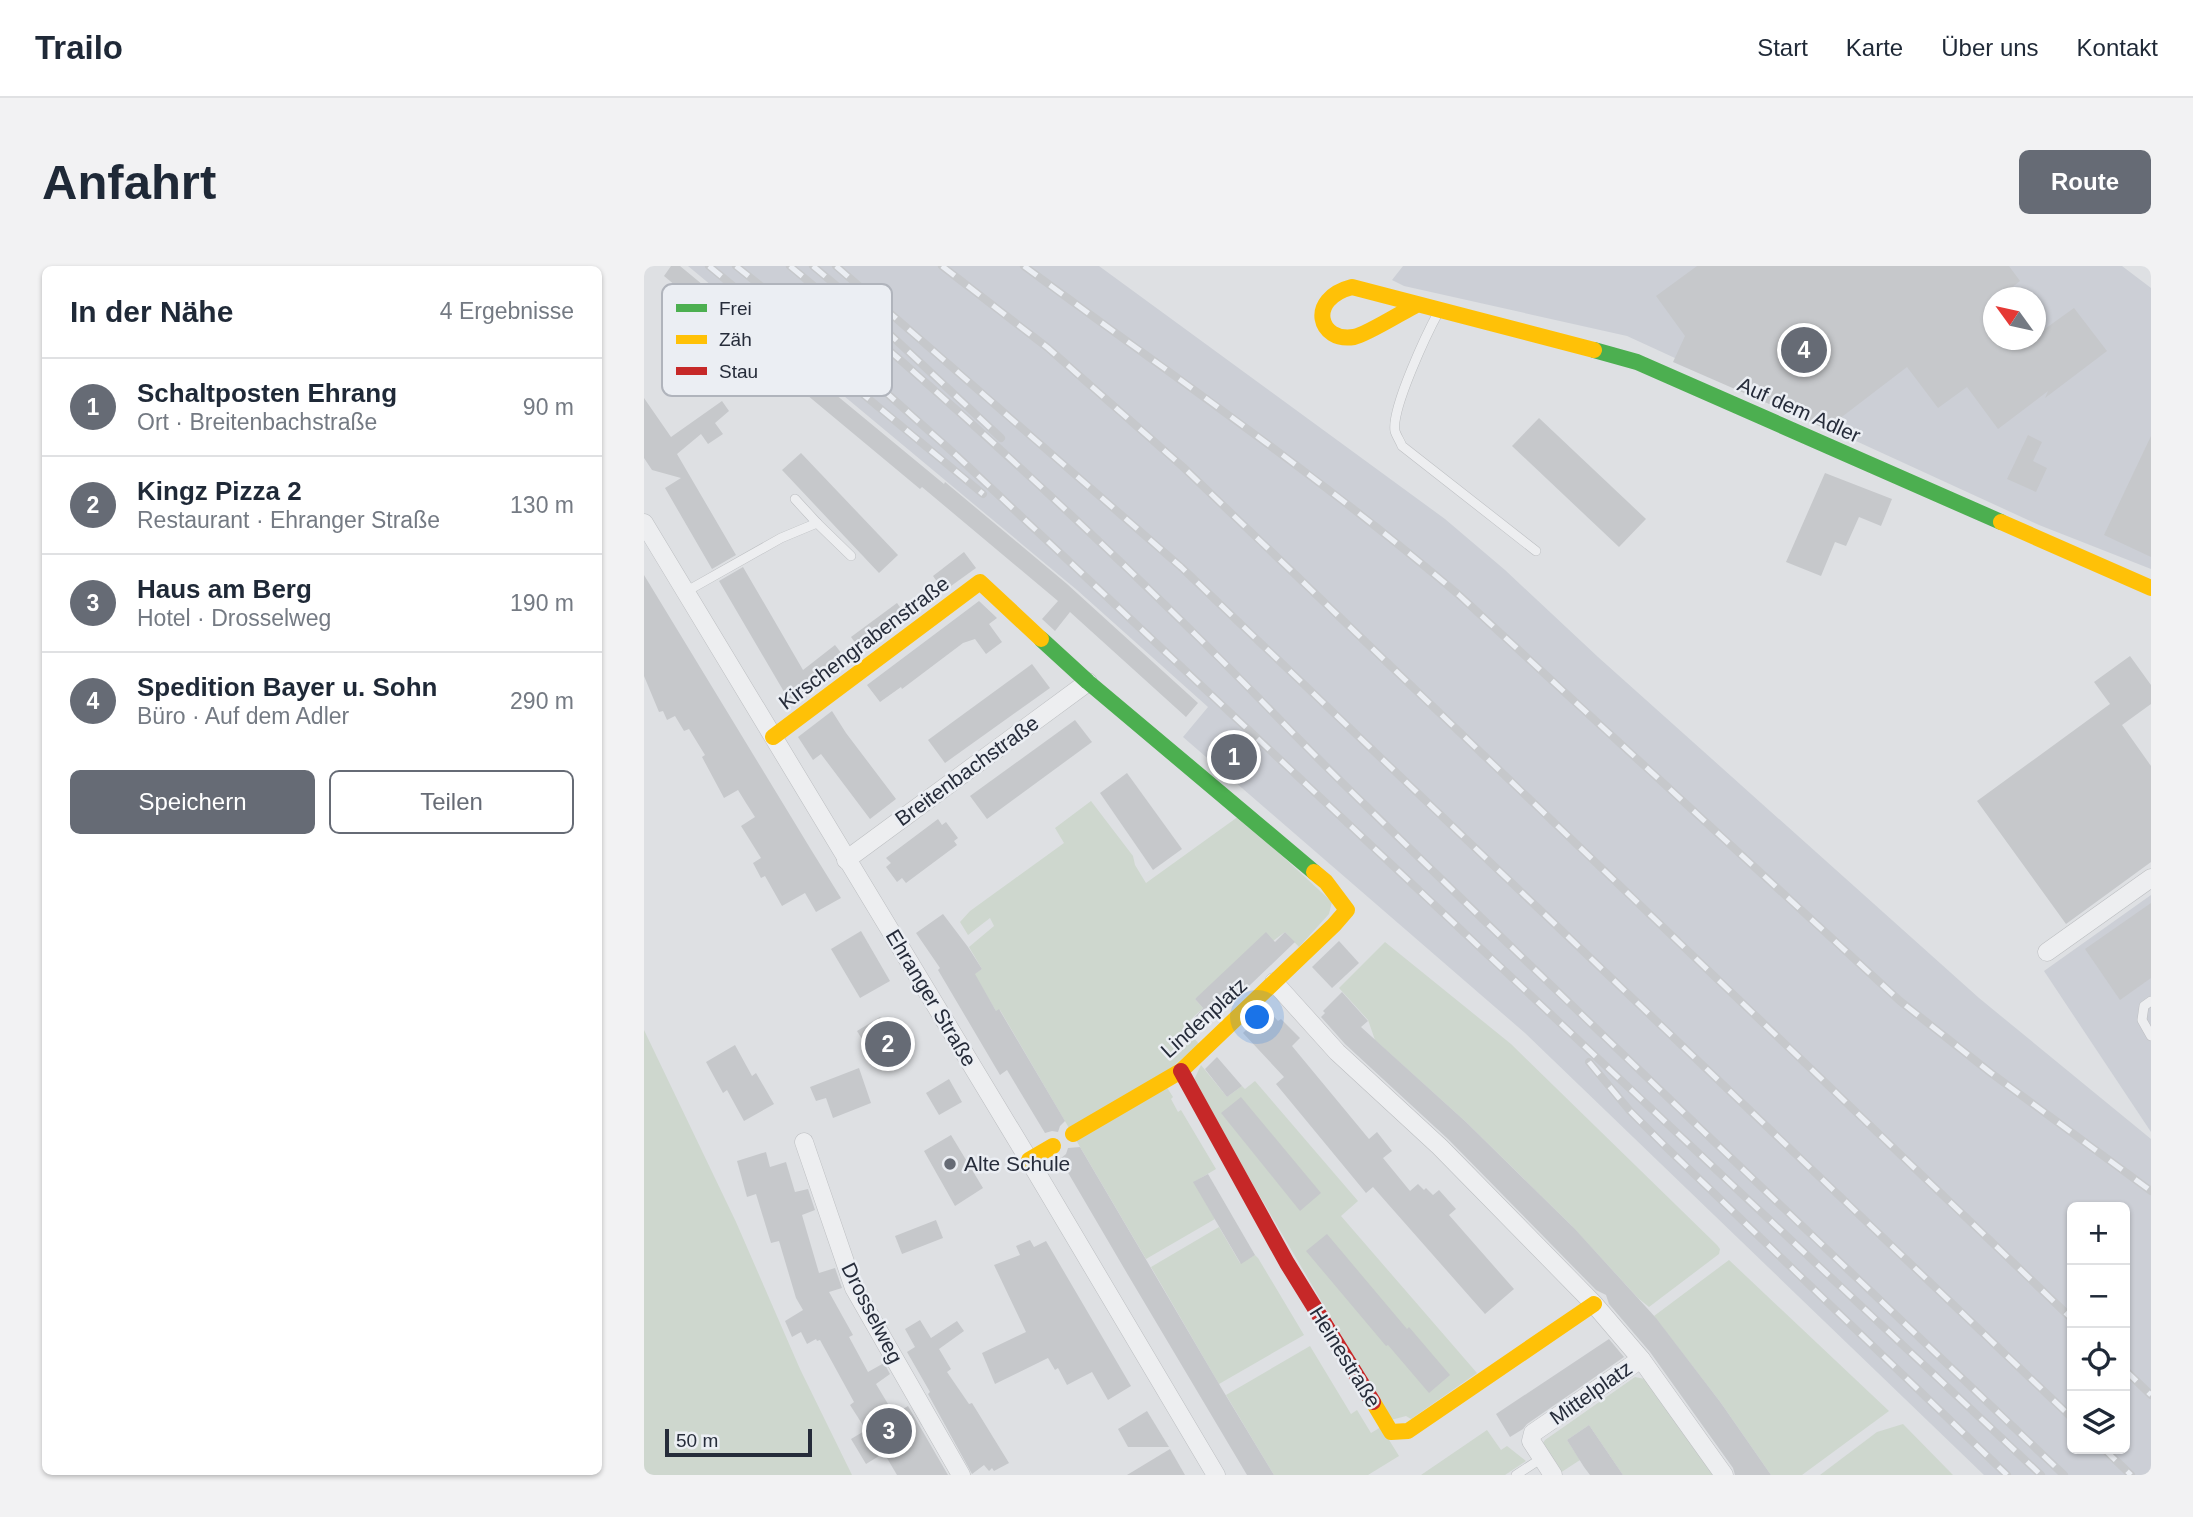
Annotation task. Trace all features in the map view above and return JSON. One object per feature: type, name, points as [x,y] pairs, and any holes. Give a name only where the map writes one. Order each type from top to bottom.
[{"type":"street","name":"Auf dem Adler","points":[[1418,304],[1354,337],[1343,338],[1334,334],[1325,326],[1321,317],[1323,306],[1333,292],[1352,287],[1540,335],[1637,362],[2151,588]]},
{"type":"street","name":"Ehranger Straße","points":[[644,523],[1216,1475]]},
{"type":"street","name":"Kirschengrabenstraße","points":[[773,737],[980,583],[1088,682]]},
{"type":"street","name":"Breitenbachstraße","points":[[846,860],[1088,682]]},
{"type":"street","name":"Lindenplatz","points":[[1073,1134],[1181,1071],[1347,910],[1326,882],[1088,682]]},
{"type":"street","points":[[2047,953],[2151,878]]},
{"type":"street","points":[[1274,982],[1337,1052],[1440,1147],[1594,1304],[1641,1359]]},
{"type":"street","name":"Heinestraße","points":[[1181,1071],[1287,1263],[1391,1432],[1408,1431],[1594,1304]]},
{"type":"street","name":"Drosselweg","points":[[804,1142],[854,1288],[961,1475]]},
{"type":"street","points":[[1029,1160],[1053,1146]]},
{"type":"street","name":"Mittelplatz","points":[[1553,1475],[1531,1441],[1533,1433],[1641,1359],[1724,1475]]},
{"type":"lane","points":[[1439,310],[1421,344],[1398,411],[1395,430],[1402,446],[1536,551]]},
{"type":"lane","points":[[795,499],[851,556]]},
{"type":"lane","points":[[687,591],[772,543],[817,523]]},
{"type":"lane","points":[[2151,1001],[2144,1006],[2142,1020],[2151,1036]]},
{"type":"lane","points":[[1516,1475],[1542,1458]]},
{"type":"shaded area","points":[[688,266],[1099,266],[1445,519],[1979,998],[2151,1139],[2151,1475],[1984,1475],[1525,1033],[1183,737],[1208,707],[1077,590],[844,396],[892,396],[892,284],[710,284]]},
{"type":"shaded area","points":[[1403,266],[2122,266],[2151,288],[2151,569],[2039,525],[1627,336],[1404,286],[1392,280]]},
{"type":"shaded area","points":[[1091,801],[1133,856],[1135,865],[1146,883],[1239,816],[1332,902],[1329,914],[1299,947],[1285,932],[1195,999],[1203,1008],[1184,1026],[1199,1044],[1169,1070],[1069,1128],[1000,1010],[996,1011],[974,974],[982,969],[969,947],[994,926],[990,918],[968,935],[960,922],[970,911],[1064,843],[1055,828]]},
{"type":"shaded area","points":[[2151,895],[2151,1132],[2044,971]]},
{"type":"shaded area","points":[[1385,942],[1511,1044],[1717,1245],[1719,1254],[1649,1307],[1638,1298],[1570,1224],[1466,1122],[1375,1040],[1368,1020],[1339,988]]},
{"type":"shaded area","points":[[644,1030],[736,1222],[800,1369],[852,1475],[644,1475]]},
{"type":"shaded area","points":[[1201,1065],[1227,1097],[1242,1086],[1245,1089],[1255,1081],[1358,1201],[1341,1216],[1477,1373],[1411,1419],[1406,1416],[1391,1420],[1193,1082]]},
{"type":"shaded area","points":[[1166,1086],[1178,1112],[1181,1110],[1216,1169],[1194,1182],[1215,1219],[1146,1259],[1076,1140]]},
{"type":"shaded area","points":[[1219,1227],[1240,1263],[1255,1255],[1258,1258],[1304,1335],[1219,1384],[1151,1267]]},
{"type":"shaded area","points":[[1729,1260],[1889,1411],[1802,1475],[1771,1475],[1721,1403],[1654,1316]]},
{"type":"shaded area","points":[[1310,1346],[1351,1414],[1357,1410],[1371,1433],[1381,1427],[1399,1456],[1368,1475],[1274,1475],[1226,1395]]},
{"type":"shaded area","points":[[1635,1377],[1645,1379],[1713,1475],[1623,1475],[1589,1425],[1567,1440],[1580,1460],[1560,1473],[1543,1443],[1545,1440]]},
{"type":"shaded area","points":[[1903,1424],[1953,1475],[1820,1475],[1877,1432]]},
{"type":"shaded area","points":[[1487,1430],[1501,1450],[1507,1446],[1526,1461],[1505,1475],[1421,1475]]},
{"type":"building","points":[[671,266],[680,266],[702,284],[674,284],[664,276]]},
{"type":"building","points":[[1697,266],[2009,266],[2020,281],[2012,287],[1983,287],[1983,350],[2046,350],[2046,328],[2074,308],[2107,351],[2045,398],[2048,391],[1998,429],[1967,387],[1938,408],[1907,367],[1826,429],[1673,362],[1685,336],[1656,296]]},
{"type":"building","points":[[808,396],[837,396],[1067,584],[1198,703],[1186,717],[1070,612],[1055,631],[1042,619],[1058,601],[922,487],[920,489]]},
{"type":"building","points":[[644,398],[671,437],[722,401],[729,411],[715,423],[723,434],[708,444],[701,434],[677,454],[736,555],[712,569],[665,488],[681,478],[652,470],[644,458]]},
{"type":"building","points":[[1539,418],[1646,519],[1619,547],[1512,446]]},
{"type":"building","points":[[2028,435],[2042,442],[2033,461],[2047,468],[2036,492],[2007,479]]},
{"type":"building","points":[[2151,436],[2151,557],[2104,535]]},
{"type":"building","points":[[801,453],[898,555],[879,573],[782,470]]},
{"type":"building","points":[[1825,473],[1892,499],[1881,526],[1859,517],[1846,546],[1835,542],[1821,576],[1786,562]]},
{"type":"building","points":[[964,552],[976,568],[944,591],[933,576]]},
{"type":"building","points":[[743,567],[803,670],[835,645],[846,659],[790,702],[719,581]]},
{"type":"building","points":[[644,575],[841,898],[816,912],[805,893],[782,906],[765,876],[761,878],[753,863],[761,858],[741,826],[755,817],[738,790],[724,798],[702,757],[705,755],[689,729],[684,731],[675,716],[667,720],[663,711],[659,712],[644,676]]},
{"type":"building","points":[[979,601],[997,618],[989,624],[1002,642],[986,654],[975,639],[963,643],[902,689],[901,687],[880,702],[867,685]]},
{"type":"building","points":[[897,603],[908,618],[862,652],[851,637]]},
{"type":"building","points":[[2130,656],[2151,685],[2151,704],[2122,725],[2151,766],[2151,862],[2066,924],[1977,801],[2110,704],[2094,682]]},
{"type":"building","points":[[1032,664],[1050,688],[945,763],[928,740]]},
{"type":"building","points":[[832,711],[896,799],[870,819],[821,754],[813,760],[798,737]]},
{"type":"building","points":[[1075,720],[1092,742],[987,819],[970,796]]},
{"type":"building","points":[[1239,749],[1252,762],[1240,775],[1227,763]]},
{"type":"building","points":[[1127,773],[1182,849],[1153,870],[1100,793]]},
{"type":"building","points":[[938,819],[942,825],[946,822],[958,838],[954,841],[957,845],[906,883],[902,878],[897,882],[886,867],[891,863],[886,858]]},
{"type":"building","points":[[2151,903],[2151,978],[2120,1000],[2085,949]]},
{"type":"building","points":[[943,914],[982,969],[975,974],[996,1011],[999,1009],[1065,1121],[1058,1132],[1045,1133],[1007,1070],[1000,1075],[938,970],[940,968],[916,933]]},
{"type":"building","points":[[861,931],[890,981],[860,998],[831,949]]},
{"type":"building","points":[[1266,932],[1275,942],[1285,932],[1295,942],[1204,1029],[1194,1018],[1203,1008],[1195,999]]},
{"type":"building","points":[[1339,941],[1359,963],[1332,988],[1312,967]]},
{"type":"building","points":[[1342,992],[1368,1021],[1361,1027],[1466,1122],[1574,1228],[1656,1318],[1721,1403],[1771,1475],[1735,1475],[1733,1468],[1650,1352],[1609,1304],[1606,1295],[1596,1290],[1448,1139],[1345,1044],[1321,1017],[1325,1013],[1323,1011]]},
{"type":"building","points":[[1267,1009],[1300,1038],[1292,1046],[1369,1139],[1377,1132],[1392,1151],[1383,1158],[1410,1191],[1418,1184],[1433,1195],[1439,1190],[1456,1209],[1449,1215],[1514,1289],[1485,1314],[1373,1187],[1366,1193],[1276,1084],[1284,1077],[1243,1033]]},
{"type":"building","points":[[880,1017],[903,1055],[890,1063],[883,1052],[874,1058],[857,1031]]},
{"type":"building","points":[[735,1045],[752,1076],[756,1073],[774,1104],[744,1121],[727,1090],[723,1093],[706,1062]]},
{"type":"building","points":[[1217,1057],[1242,1086],[1227,1097],[1205,1069]]},
{"type":"building","points":[[859,1068],[871,1103],[833,1118],[826,1098],[816,1101],[810,1087]]},
{"type":"building","points":[[949,1079],[962,1102],[939,1115],[926,1093]]},
{"type":"building","points":[[1241,1097],[1321,1193],[1300,1211],[1221,1113]]},
{"type":"building","name":"Alte Schule","points":[[951,1135],[983,1188],[955,1206],[924,1151]]},
{"type":"building","points":[[1080,1147],[1274,1475],[1247,1475],[1128,1275],[1060,1159],[1068,1148]]},
{"type":"building","points":[[766,1152],[770,1167],[786,1162],[795,1192],[808,1189],[815,1210],[802,1215],[819,1273],[835,1268],[842,1288],[829,1292],[853,1335],[849,1337],[868,1372],[884,1363],[890,1374],[876,1384],[894,1414],[908,1406],[948,1475],[897,1475],[884,1453],[866,1464],[851,1439],[866,1430],[850,1405],[854,1402],[820,1340],[816,1339],[807,1344],[801,1332],[792,1337],[785,1321],[803,1310],[796,1298],[779,1241],[771,1243],[756,1194],[747,1197],[737,1161]]},
{"type":"building","points":[[1208,1174],[1255,1255],[1241,1264],[1193,1182]]},
{"type":"building","points":[[936,1220],[943,1238],[902,1254],[895,1236]]},
{"type":"building","points":[[1327,1234],[1407,1329],[1409,1327],[1450,1375],[1429,1393],[1306,1251]]},
{"type":"building","points":[[1030,1240],[1034,1247],[1046,1241],[1131,1386],[1108,1400],[1092,1372],[1067,1385],[1058,1368],[1055,1370],[1048,1358],[995,1384],[982,1353],[1026,1332],[994,1265],[1020,1255],[1016,1246]]},
{"type":"building","points":[[920,1320],[931,1338],[957,1321],[964,1331],[939,1349],[951,1369],[947,1372],[969,1404],[972,1403],[1009,1463],[994,1471],[992,1468],[989,1471],[984,1465],[972,1474],[907,1352],[915,1347],[905,1329]]},
{"type":"building","points":[[1609,1339],[1624,1357],[1510,1437],[1496,1414]]},
{"type":"building","points":[[1147,1411],[1169,1447],[1128,1447],[1118,1429]]},
{"type":"building","points":[[1589,1425],[1623,1475],[1590,1475],[1584,1467],[1567,1440]]},
{"type":"building","points":[[1170,1449],[1185,1475],[1127,1475]]},
{"type":"railway","points":[[709,266],[731,284]]},
{"type":"railway","points":[[736,266],[758,284]]},
{"type":"railway","points":[[790,266],[811,284]]},
{"type":"railway","points":[[813,266],[834,284]]},
{"type":"railway","points":[[836,266],[857,284]]},
{"type":"railway","points":[[942,266],[1048,348],[1183,467],[2067,1314]]},
{"type":"railway","points":[[1024,266],[1244,427],[1407,551],[1459,595],[1900,1001],[1991,1073],[2151,1191]]},
{"type":"railway","points":[[892,315],[1181,567],[2067,1413]]},
{"type":"railway","points":[[892,336],[1001,438]]},
{"type":"railway","points":[[892,353],[1101,543],[1450,888],[2064,1475]]},
{"type":"railway","points":[[865,396],[983,494]]},
{"type":"railway","points":[[890,396],[2041,1475]]},
{"type":"railway","points":[[1589,1062],[1630,1111],[1666,1147],[2007,1475]]},
{"type":"railway","points":[[2130,1375],[2151,1395]]},
{"type":"railway","points":[[2109,1454],[2131,1475]]},
{"type":"traffic: fast","points":[[1594,350],[1637,362],[2001,522]]},
{"type":"traffic: fast","points":[[1041,639],[1088,682],[1314,872]]},
{"type":"traffic: slow","points":[[1418,304],[1412,307],[1376,328],[1354,337],[1342,337],[1332,333],[1323,319],[1323,310],[1328,301],[1337,293],[1352,287],[1594,350]]},
{"type":"traffic: slow","points":[[2001,522],[2151,588]]},
{"type":"traffic: slow","points":[[773,737],[980,582],[1041,639]]},
{"type":"traffic: slow","points":[[1073,1134],[1181,1071],[1334,925],[1347,910],[1326,882],[1314,872]]},
{"type":"traffic: slow","points":[[1029,1160],[1053,1146]]},
{"type":"traffic: slow","points":[[1373,1402],[1391,1432],[1408,1431],[1594,1304]]},
{"type":"traffic: jam","points":[[1181,1071],[1287,1263],[1373,1402]]},
{"type":"place","name":"Spedition Bayer u. Sohn","points":[[1804,350]]},
{"type":"place","name":"Schaltposten Ehrang","points":[[1234,757]]},
{"type":"place","name":"Kingz Pizza 2","points":[[888,1044]]},
{"type":"place","name":"Alte Schule","points":[[950,1164]]},
{"type":"place","name":"Haus am Berg","points":[[889,1431]]}]
